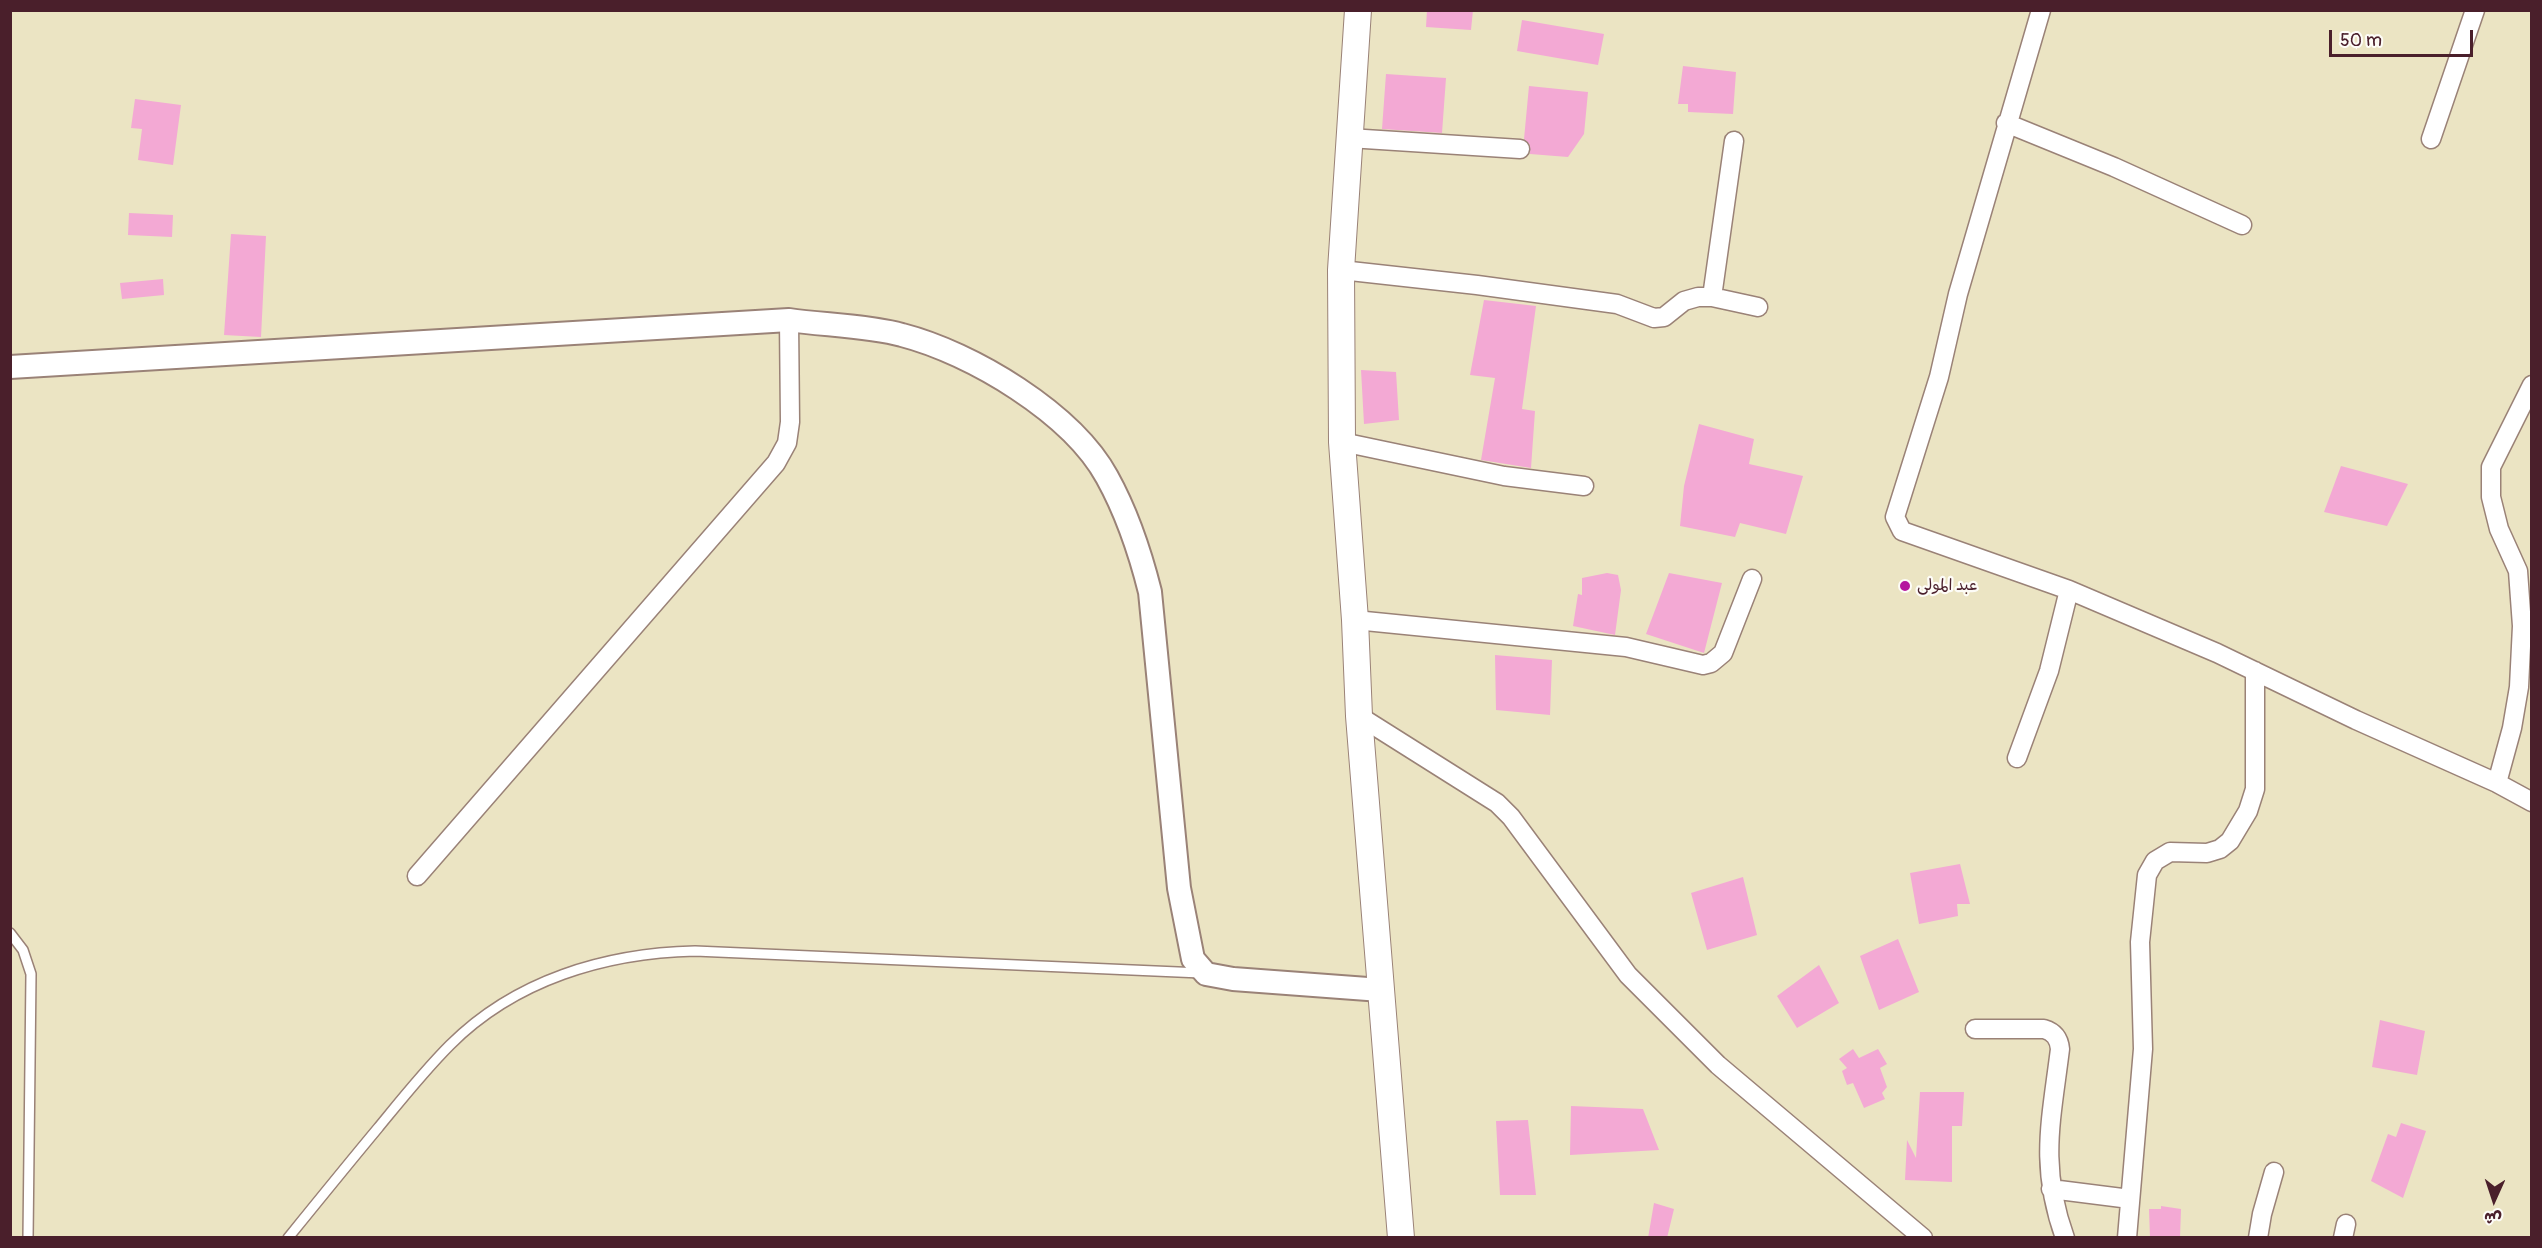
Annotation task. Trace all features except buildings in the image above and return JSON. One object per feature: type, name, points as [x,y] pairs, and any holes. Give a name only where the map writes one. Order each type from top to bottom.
[{"type":"main road","points":[[1358,10],[1341,270],[1342,442],[1355,620],[1359,716],[1401,1238]]},
{"type":"street","points":[[2041,10],[2006,123],[1958,294],[1939,377],[1895,517],[1902,531],[2069,590],[2255,671],[2356,720],[2497,783],[2532,802]]},
{"type":"street","points":[[2431,139],[2475,10]]},
{"type":"street","points":[[2006,123],[2114,167],[2242,225]]},
{"type":"street","points":[[1348,138],[1520,148]]},
{"type":"street","points":[[1712,297],[1734,141]]},
{"type":"street","points":[[1341,270],[1617,304],[1654,318],[1664,316],[1690,298],[1712,297],[1758,307]]},
{"type":"street","points":[[417,876],[776,463],[787,443],[790,422],[789,320]]},
{"type":"street","points":[[10,367],[789,320],[902,335],[959,355],[1008,381],[1077,436],[1106,475],[1136,542],[1150,592],[1179,888],[1193,959],[1206,974],[1233,979],[1381,990]]},
{"type":"street","points":[[2497,783],[2512,728],[2519,687],[2522,626],[2518,571],[2499,529],[2491,497],[2491,467],[2532,385]]},
{"type":"street","points":[[1342,442],[1504,476],[1584,486]]},
{"type":"street","points":[[1355,620],[1626,647],[1703,665],[1711,663],[1723,653],[1752,579]]},
{"type":"street","points":[[2017,758],[2049,671],[2069,590]]},
{"type":"street","points":[[2127,1238],[2143,1049],[2140,942],[2146,874],[2155,861],[2170,852],[2207,853],[2220,849],[2230,841],[2248,811],[2255,789],[2255,671]]},
{"type":"street","points":[[1359,716],[1497,803],[1511,817],[1628,975],[1718,1065],[1923,1238]]},
{"type":"street","points":[[1975,1029],[2044,1029],[2058,1039],[2060,1049],[2048,1143],[2051,1189],[2065,1238]]},
{"type":"street","points":[[2258,1238],[2274,1172]]},
{"type":"street","points":[[2051,1189],[2130,1199]]},
{"type":"lane","points":[[10,933],[23,950],[31,974],[28,1238]]},
{"type":"lane","points":[[288,1238],[406,1094],[450,1045],[486,1015],[518,995],[569,971],[600,962],[631,955],[695,951],[1206,974]]},
{"type":"place","name":"عبد المولى","points":[[1905,586]]}]
